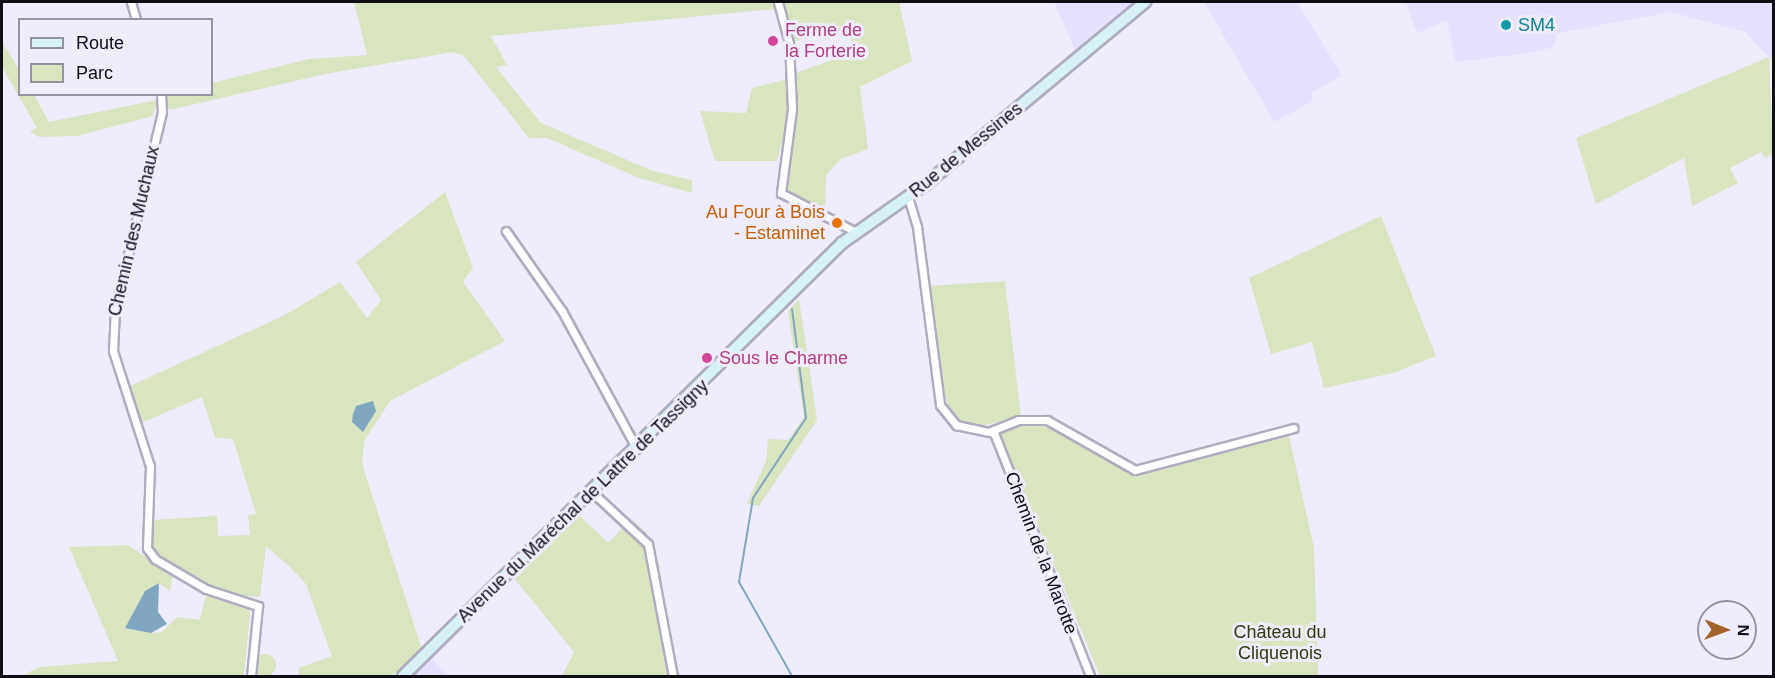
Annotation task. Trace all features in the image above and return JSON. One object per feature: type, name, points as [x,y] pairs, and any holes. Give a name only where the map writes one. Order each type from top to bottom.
[{"type":"main road","name":"Rue de Messines","points":[[788,299],[856,232],[908,196],[1145,2]]},
{"type":"main road","name":"Avenue du Maréchal de Lattre de Tassigny","points":[[403,676],[788,299]]},
{"type":"street","points":[[130,2],[135,18]]},
{"type":"street","points":[[778,2],[789,43],[792,109],[781,193],[856,232]]},
{"type":"street","name":"Chemin des Muchaux","points":[[161,96],[162,104],[115,309],[113,351],[150,466],[147,548],[155,559],[206,589],[258,606],[251,676]]},
{"type":"street","points":[[908,196],[917,226],[940,405],[956,425],[991,431],[1018,420],[1047,420],[1140,470],[1294,428]]},
{"type":"street","points":[[506,231],[557,303],[636,449]]},
{"type":"street","name":"Chemin de la Marotte","points":[[991,431],[1090,676]]},
{"type":"street","points":[[592,492],[644,538],[656,570],[673,676]]},
{"type":"shaded area","points":[[1054,2],[1155,2],[1081,64]]},
{"type":"shaded area","points":[[1204,2],[1297,2],[1342,75],[1311,93],[1313,101],[1274,122]]},
{"type":"shaded area","points":[[1406,2],[1773,2],[1773,61],[1745,32],[1671,12],[1557,33],[1553,47],[1535,52],[1455,62],[1447,20],[1417,33]]},
{"type":"shaded area","points":[[422,649],[448,676],[392,676]]},
{"type":"green space","points":[[354,2],[774,2],[775,9],[491,36],[507,65],[496,67],[541,123],[653,171],[692,180],[692,193],[639,178],[547,138],[529,138],[464,56],[453,52],[325,74],[169,110],[164,96],[213,96],[213,83],[309,59],[367,55]]},
{"type":"green space","points":[[784,2],[899,2],[912,61],[860,87],[868,149],[841,159],[826,175],[825,207],[789,197],[784,189],[796,73],[853,52],[848,28],[795,41]]},
{"type":"green space","points":[[2,42],[18,67],[18,95],[2,67]]},
{"type":"green space","points":[[1769,57],[1773,154],[1765,158],[1761,152],[1730,168],[1738,183],[1692,206],[1684,158],[1596,204],[1576,138]]},
{"type":"green space","points":[[788,79],[786,126],[777,161],[715,161],[700,111],[746,113],[752,88]]},
{"type":"green space","points":[[19,96],[35,96],[49,122],[157,100],[153,116],[77,136],[39,137],[30,131],[37,128]]},
{"type":"green space","points":[[445,192],[473,268],[463,282],[505,341],[390,401],[364,441],[362,464],[422,649],[392,676],[299,676],[299,668],[332,656],[306,584],[266,546],[260,597],[227,594],[162,562],[148,546],[151,520],[217,516],[218,536],[250,535],[248,515],[256,514],[233,439],[215,438],[202,397],[143,422],[128,387],[283,316],[340,282],[367,318],[381,300],[356,262]]},
{"type":"green space","points":[[1381,216],[1436,356],[1393,373],[1324,388],[1312,342],[1271,354],[1249,278]]},
{"type":"green space","points":[[1005,281],[1021,417],[980,426],[954,420],[939,379],[928,286]]},
{"type":"green space","points":[[799,299],[817,420],[759,506],[747,504],[766,461],[768,439],[788,440],[804,417],[788,311]]},
{"type":"green space","name":"Château du Cliquenois","points":[[1032,421],[1052,424],[1132,472],[1289,436],[1314,548],[1318,676],[1100,676],[999,431]]},
{"type":"green space","points":[[578,514],[608,543],[631,519],[646,532],[659,563],[675,676],[562,676],[574,652],[514,578]]},
{"type":"green space","points":[[128,545],[173,575],[170,591],[159,583],[145,591],[125,628],[151,633],[162,632],[177,617],[200,620],[206,594],[251,605],[244,676],[22,676],[39,667],[118,661],[69,547]]},
{"type":"green space","points":[[265,654],[273,657],[276,665],[273,673],[265,676],[257,673],[254,665],[257,657]]},
{"type":"water","points":[[373,401],[376,411],[363,432],[352,422],[353,414],[356,406]]},
{"type":"water","points":[[159,583],[158,612],[167,624],[151,633],[125,628],[145,591]]},
{"type":"waterway","points":[[792,309],[806,418],[753,498],[739,582],[792,676]]},
{"type":"place","name":"SM4","points":[[1506,25]]},
{"type":"place","name":"Ferme de la Forterie","points":[[773,41]]},
{"type":"place","name":"Au Four à Bois - Estaminet","points":[[837,223]]},
{"type":"place","name":"Sous le Charme","points":[[707,358]]}]
